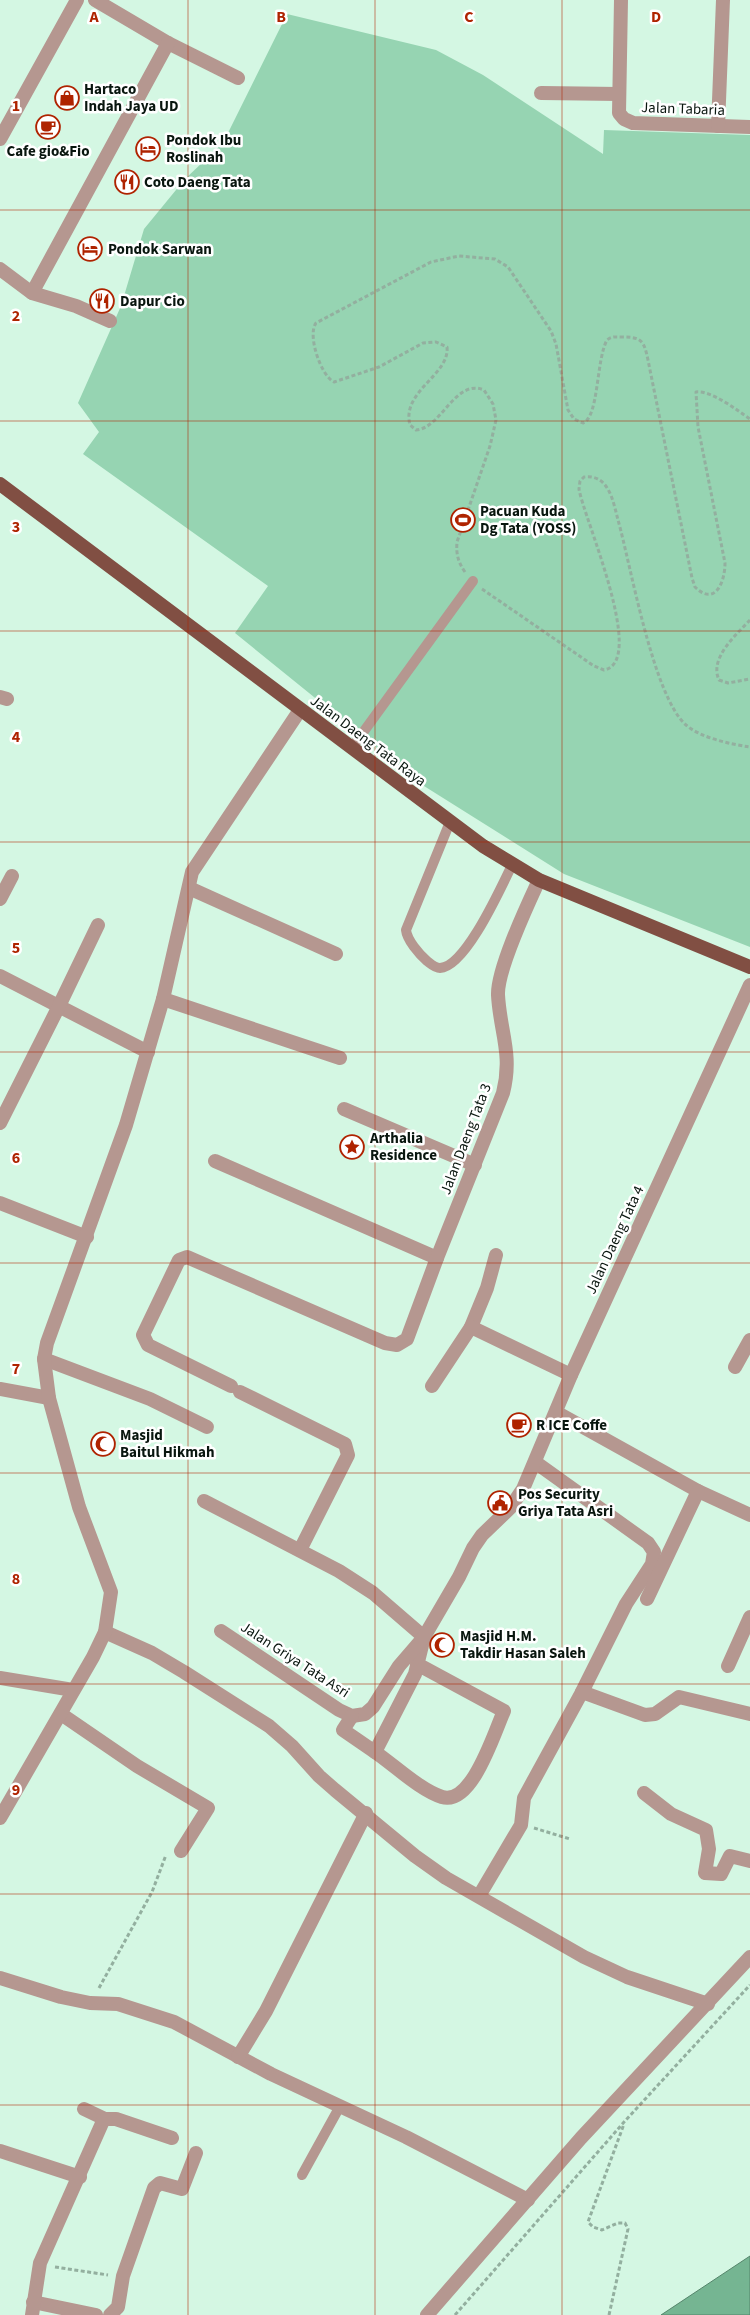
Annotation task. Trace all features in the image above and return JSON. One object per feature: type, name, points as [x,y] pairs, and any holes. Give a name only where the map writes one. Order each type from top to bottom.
[{"type":"main road","name":"Jalan Daeng Tata Raya","points":[[0,484],[450,822],[539,880],[750,966]]},
{"type":"street","points":[[0,139],[76,0]]},
{"type":"street","points":[[95,0],[168,43],[238,78]]},
{"type":"street","points":[[542,93],[619,94],[621,0]]},
{"type":"street","points":[[718,126],[723,0]]},
{"type":"street","points":[[32,293],[168,43]]},
{"type":"street","name":"Jalan Tabaria","points":[[619,94],[619,113],[624,119],[633,123],[750,127]]},
{"type":"street","points":[[0,268],[32,293],[76,306],[110,321]]},
{"type":"street","points":[[0,1818],[61,1714],[105,1632],[111,1592],[79,1507],[49,1398],[44,1359],[47,1342],[87,1237],[126,1125],[163,998],[192,872],[198,860],[300,710]]},
{"type":"street","points":[[0,899],[12,876]]},
{"type":"street","name":"Jalan Daeng Tata 3","points":[[300,1550],[348,1455],[345,1444],[148,1345],[143,1335],[179,1260],[187,1257],[385,1343],[397,1345],[407,1339],[503,1093],[508,1073],[505,1032],[498,994],[500,982],[522,918],[539,880]]},
{"type":"street","points":[[189,888],[336,954]]},
{"type":"street","points":[[0,1123],[98,924]]},
{"type":"street","points":[[0,976],[148,1052]]},
{"type":"street","name":"Jalan Daeng Tata 4","points":[[510,1508],[524,1489],[571,1374],[750,985]]},
{"type":"street","points":[[163,998],[340,1058]]},
{"type":"street","points":[[344,1109],[475,1165]]},
{"type":"street","points":[[214,1161],[437,1258]]},
{"type":"street","points":[[0,1203],[87,1237]]},
{"type":"street","points":[[432,1386],[471,1327],[487,1288],[496,1255]]},
{"type":"street","points":[[471,1327],[571,1374]]},
{"type":"street","points":[[735,1367],[749,1347]]},
{"type":"street","points":[[44,1359],[150,1399],[207,1427]]},
{"type":"street","points":[[0,1388],[49,1398]]},
{"type":"street","points":[[556,1412],[698,1491],[750,1515]]},
{"type":"street","points":[[479,1896],[521,1824],[524,1798],[582,1692],[626,1604],[652,1564],[654,1552],[648,1543],[535,1462]]},
{"type":"street","points":[[647,1599],[698,1491]]},
{"type":"street","points":[[204,1500],[300,1550],[373,1593],[424,1637]]},
{"type":"street","name":"Jalan Griya Tata Asri","points":[[221,1631],[339,1710],[352,1716],[365,1714],[373,1707],[399,1666],[424,1637],[482,1535],[510,1508]]},
{"type":"street","points":[[728,1666],[750,1617]]},
{"type":"street","points":[[105,1632],[152,1653],[269,1726],[292,1746],[319,1776],[366,1813],[414,1856],[446,1878],[584,1957],[626,1977],[708,2004]]},
{"type":"street","name":"Jalan Griya Tata Asri","points":[[375,1752],[415,1674],[424,1637]]},
{"type":"street","name":"Jalan Griya Tata Asri","points":[[352,1716],[343,1730],[420,1785],[441,1797],[450,1799],[457,1797],[470,1785],[504,1711],[418,1664]]},
{"type":"street","points":[[0,1678],[74,1690]]},
{"type":"street","points":[[582,1692],[645,1715],[655,1714],[679,1697],[750,1714]]},
{"type":"street","points":[[61,1714],[137,1766],[208,1808],[174,1852]]},
{"type":"street","points":[[644,1793],[671,1814],[706,1830],[709,1849],[705,1873],[721,1874],[730,1856],[750,1861]]},
{"type":"street","points":[[238,2057],[266,2011],[366,1813]]},
{"type":"street","points":[[427,2315],[581,2138],[708,2004],[750,1956]]},
{"type":"street","points":[[0,1978],[61,1997],[90,2003],[118,2004],[159,2016],[188,2029],[238,2057],[339,2108],[406,2137],[528,2200]]},
{"type":"street","points":[[84,2109],[105,2119],[116,2120],[172,2138]]},
{"type":"street","points":[[96,2315],[32,2309],[40,2263],[105,2119]]},
{"type":"street","points":[[0,2151],[80,2177]]},
{"type":"street","points":[[110,2315],[118,2308],[123,2276],[154,2188],[160,2183],[177,2189],[184,2187],[196,2153]]},
{"type":"lane","points":[[351,748],[473,581]]},
{"type":"lane","points":[[450,822],[406,930],[407,935],[424,959],[433,966],[440,968],[452,964],[461,954],[479,929],[513,863]]},
{"type":"lane","points":[[302,2175],[339,2108]]},
{"type":"path","points":[[750,419],[711,396],[696,392],[698,427],[725,564],[721,586],[714,592],[705,593],[695,587],[692,578],[648,360],[644,345],[639,339],[614,336],[607,340],[600,361],[593,412],[589,420],[583,423],[574,419],[568,410],[556,344],[551,330],[508,267],[501,262],[483,257],[459,256],[431,262],[316,323],[312,331],[315,350],[326,375],[334,382],[380,367],[423,344],[436,342],[447,347],[445,359],[413,402],[409,418],[413,428],[420,429],[425,427],[459,396],[470,389],[484,390],[496,410],[494,432],[461,528],[456,552],[458,562],[473,581],[497,601],[594,666],[604,670],[610,667],[619,652],[620,628],[610,589],[578,489],[580,481],[584,477],[593,478],[604,483],[613,501],[657,668],[674,710],[686,725],[700,733],[750,747]]},
{"type":"path","points":[[750,620],[731,640],[719,658],[715,672],[719,680],[728,683],[750,679]]},
{"type":"path","points":[[521,1824],[570,1839]]},
{"type":"path","points":[[90,2003],[174,1852]]},
{"type":"path","points":[[455,2315],[625,2121],[750,1985]]},
{"type":"path","points":[[609,2315],[628,2229],[625,2223],[618,2223],[602,2230],[593,2227],[588,2222],[625,2121]]},
{"type":"path","points":[[40,2263],[68,2271],[123,2276]]},
{"type":"shaded area","name":"Pacuan Kuda Dg Tata (YOSS)","points":[[287,14],[436,50],[483,75],[603,154],[604,130],[750,135],[750,947],[564,874],[424,786],[235,633],[268,586],[83,454],[99,432],[78,403],[121,306],[144,229],[185,179],[223,143]]},
{"type":"shaded area","points":[[750,2256],[750,2315],[661,2315]]},
{"type":"place","name":"Hartaco Indah Jaya UD","points":[[67,98]]},
{"type":"place","name":"Cafe gio&Fio","points":[[48,127]]},
{"type":"place","name":"Pondok Ibu Roslinah","points":[[148,149]]},
{"type":"place","name":"Coto Daeng Tata","points":[[127,182]]},
{"type":"place","name":"Pondok Sarwan","points":[[90,249]]},
{"type":"place","name":"Dapur Cio","points":[[102,301]]},
{"type":"place","name":"Pacuan Kuda Dg Tata (YOSS)","points":[[463,520]]},
{"type":"place","name":"Arthalia Residence","points":[[352,1147]]},
{"type":"place","name":"R ICE Coffe","points":[[519,1425]]},
{"type":"place","name":"Masjid Baitul Hikmah","points":[[103,1444]]},
{"type":"place","name":"Pos Security Griya Tata Asri","points":[[500,1503]]},
{"type":"place","name":"Masjid H.M. Takdir Hasan Saleh","points":[[442,1645]]}]
